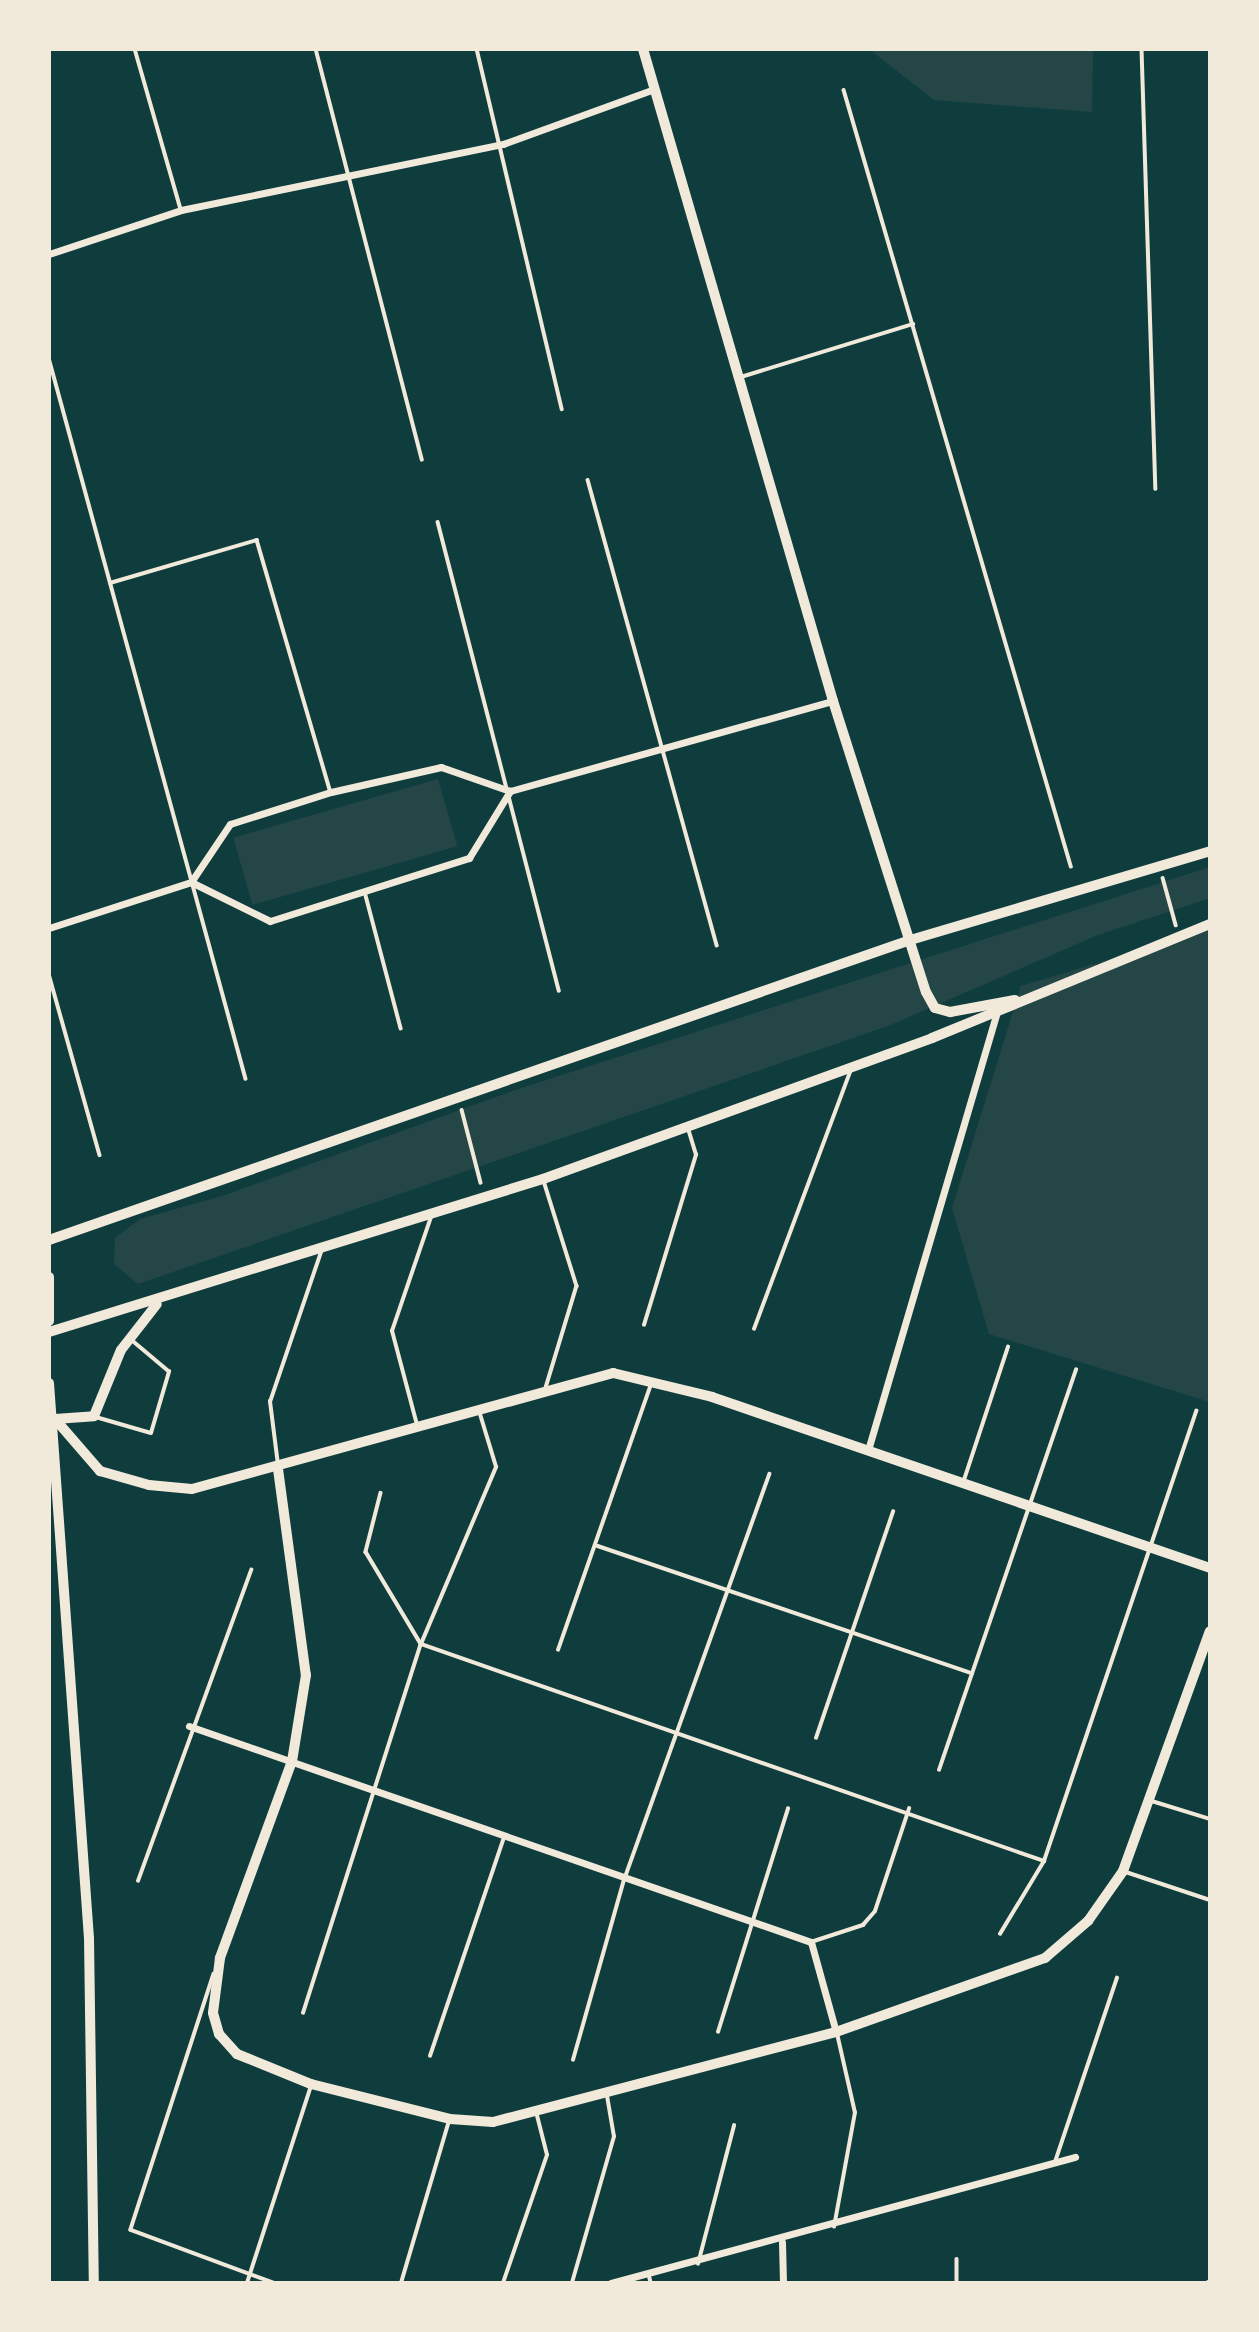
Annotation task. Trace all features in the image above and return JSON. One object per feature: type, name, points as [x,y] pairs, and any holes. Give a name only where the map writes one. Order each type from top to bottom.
[{"type":"main road","points":[[49,1277],[49,1321]]},
{"type":"main road","points":[[49,1383],[55,1419],[89,1938],[94,2283]]},
{"type":"street","points":[[643,49],[833,701],[907,941],[940,1010],[1026,998]]},
{"type":"street","points":[[49,254],[181,210],[503,144],[654,89]]},
{"type":"street","points":[[49,928],[191,882],[230,824],[331,792],[442,767],[510,791],[833,701]]},
{"type":"street","points":[[191,882],[270,921],[469,858],[510,791]]},
{"type":"street","points":[[49,1240],[907,941],[1210,851]]},
{"type":"street","points":[[49,1332],[157,1304],[543,1179],[852,1068],[1210,925]]},
{"type":"street","points":[[868,1450],[997,1012]]},
{"type":"street","points":[[55,1419],[94,1416],[128,1337],[157,1304]]},
{"type":"street","points":[[55,1419],[100,1471],[149,1485],[191,1489],[278,1469],[613,1373],[651,1382],[868,1450],[1210,1568]]},
{"type":"street","points":[[278,1469],[306,1675],[292,1761],[220,1958],[214,2013],[219,2034],[237,2054],[311,2084],[450,2119],[493,2122],[607,2094],[836,2032],[1045,1958],[1088,1921],[1123,1871],[1152,1801],[1210,1631]]},
{"type":"street","points":[[189,1726],[505,1835],[624,1881],[754,1918],[811,1942],[836,2032]]},
{"type":"street","points":[[611,2283],[650,2279],[1075,2157]]},
{"type":"street","points":[[782,2242],[783,2283]]},
{"type":"lane","points":[[135,49],[181,210]]},
{"type":"lane","points":[[316,49],[422,460]]},
{"type":"lane","points":[[477,49],[503,144],[562,409]]},
{"type":"lane","points":[[1142,49],[1156,489]]},
{"type":"lane","points":[[844,90],[1070,866]]},
{"type":"lane","points":[[738,378],[913,324]]},
{"type":"lane","points":[[49,358],[246,1079]]},
{"type":"lane","points":[[588,480],[660,751],[717,945]]},
{"type":"lane","points":[[438,522],[510,791],[559,991]]},
{"type":"lane","points":[[110,583],[257,540],[331,792]]},
{"type":"lane","points":[[364,890],[401,1028]]},
{"type":"lane","points":[[49,974],[100,1155]]},
{"type":"lane","points":[[754,1329],[852,1068]]},
{"type":"lane","points":[[644,1325],[696,1155],[687,1127]]},
{"type":"lane","points":[[543,1179],[578,1286],[544,1392]]},
{"type":"lane","points":[[418,1428],[392,1331],[431,1217]]},
{"type":"lane","points":[[278,1469],[270,1402],[321,1252]]},
{"type":"lane","points":[[94,1416],[151,1433],[169,1372],[128,1337]]},
{"type":"lane","points":[[963,1482],[1007,1347]]},
{"type":"lane","points":[[939,1770],[1076,1370]]},
{"type":"lane","points":[[558,1650],[598,1546],[651,1382]]},
{"type":"lane","points":[[303,2013],[421,1644],[496,1467],[479,1411]]},
{"type":"lane","points":[[1000,1934],[1044,1861],[1196,1411]]},
{"type":"lane","points":[[573,2060],[624,1881],[725,1587],[769,1474]]},
{"type":"lane","points":[[381,1493],[366,1552],[421,1644],[677,1728],[909,1809],[1044,1861]]},
{"type":"lane","points":[[816,1738],[854,1633],[892,1513]]},
{"type":"lane","points":[[598,1546],[972,1673]]},
{"type":"lane","points":[[138,1881],[189,1726],[251,1570]]},
{"type":"lane","points":[[1152,1801],[1210,1819]]},
{"type":"lane","points":[[718,2032],[788,1809]]},
{"type":"lane","points":[[811,1942],[863,1925],[875,1911],[909,1809]]},
{"type":"lane","points":[[430,2056],[505,1835]]},
{"type":"lane","points":[[1123,1871],[1210,1900]]},
{"type":"lane","points":[[220,1958],[131,2230],[274,2283]]},
{"type":"lane","points":[[1054,2164],[1117,1978]]},
{"type":"lane","points":[[834,2227],[855,2113],[836,2032]]},
{"type":"lane","points":[[247,2283],[311,2084]]},
{"type":"lane","points":[[572,2283],[614,2137],[607,2094]]},
{"type":"lane","points":[[503,2283],[547,2155],[536,2112]]},
{"type":"lane","points":[[401,2283],[450,2119]]},
{"type":"lane","points":[[698,2264],[734,2126]]},
{"type":"lane","points":[[957,2259],[957,2283]]},
{"type":"path","points":[[1159,866],[1179,936]]},
{"type":"path","points":[[458,1097],[485,1198]]},
{"type":"shaded area","points":[[869,49],[1093,49],[1092,112],[934,100]]},
{"type":"shaded area","points":[[438,779],[457,846],[253,905],[233,838]]},
{"type":"shaded area","points":[[1210,867],[1210,898],[1098,935],[888,1026],[138,1284],[114,1264],[115,1238],[140,1219],[222,1196],[518,1089]]},
{"type":"shaded area","points":[[1210,929],[1210,1402],[989,1334],[952,1208],[1021,986]]}]
